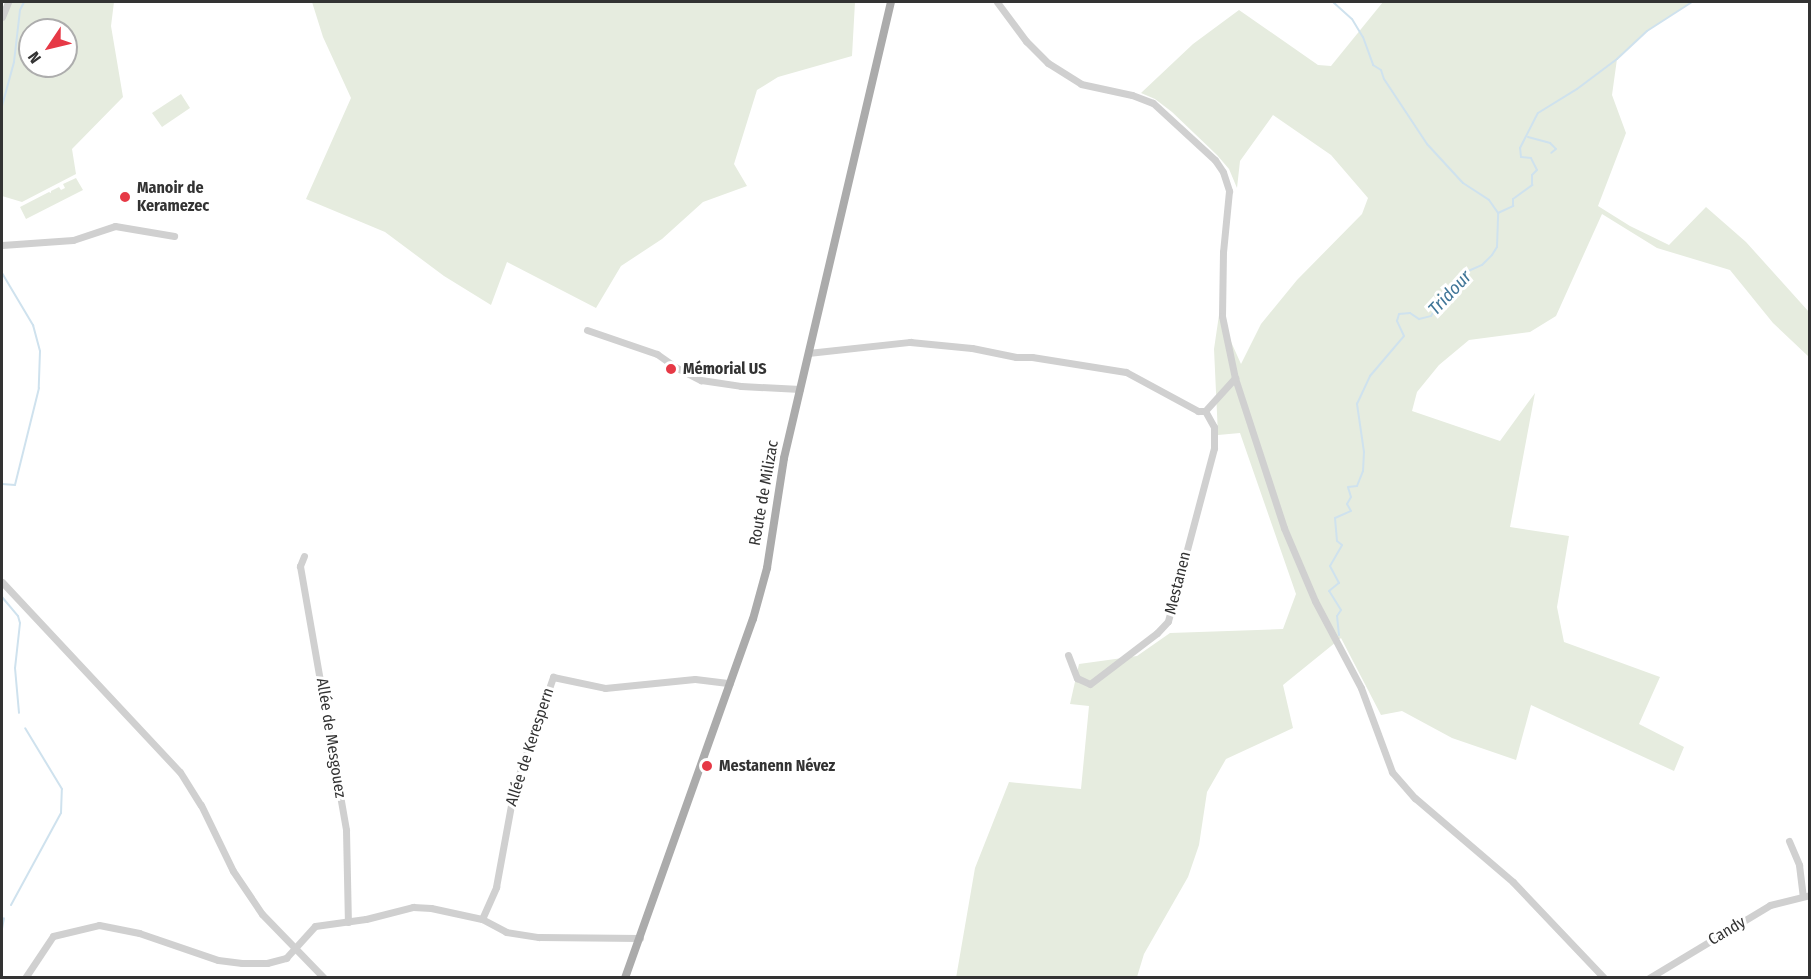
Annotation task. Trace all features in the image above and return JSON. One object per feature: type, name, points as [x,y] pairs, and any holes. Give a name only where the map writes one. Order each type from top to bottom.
[{"type":"main road","name":"Route de Milizac","points":[[625,978],[699,777],[753,620],[767,568],[784,458],[891,2]]},
{"type":"street","points":[[2,17],[8,2]]},
{"type":"street","points":[[997,2],[1026,41],[1048,63],[1081,84],[1132,94],[1153,103],[1215,160],[1224,172],[1228,191],[1223,252],[1222,316],[1234,378],[1284,528],[1316,601],[1361,688],[1392,772],[1415,798],[1513,882],[1604,978]]},
{"type":"street","points":[[2,245],[73,240],[116,226],[174,236]]},
{"type":"street","points":[[587,330],[657,354],[677,368],[701,380],[741,386],[800,389]]},
{"type":"street","points":[[808,353],[910,342],[972,348],[1016,357],[1032,357],[1126,372],[1198,411],[1205,411],[1234,378]]},
{"type":"street","name":"Mestanen","points":[[1068,655],[1077,678],[1090,684],[1157,633],[1168,621],[1180,583],[1188,538],[1214,448],[1214,427],[1205,411]]},
{"type":"street","name":"Allée de Mesgouez","points":[[304,556],[300,566],[346,830],[348,922]]},
{"type":"street","points":[[2,582],[180,772],[201,805],[233,871],[262,914],[324,978]]},
{"type":"street","name":"Allée de Kerespern","points":[[482,919],[496,887],[514,789],[553,677],[606,688],[695,679],[730,683]]},
{"type":"street","points":[[1789,841],[1806,896]]},
{"type":"street","name":"Candy","points":[[1649,978],[1770,905],[1806,896]]},
{"type":"street","points":[[25,978],[52,936],[99,926],[139,933],[229,962],[267,963],[286,958],[315,926],[348,922],[413,907],[430,908],[482,919],[506,932],[539,937],[640,938]]},
{"type":"shaded area","points":[[6,2],[114,2],[111,26],[123,97],[72,149],[76,174],[22,202],[2,196],[2,13]]},
{"type":"shaded area","points":[[312,2],[855,2],[852,56],[778,77],[757,90],[734,164],[747,186],[703,202],[662,239],[621,266],[596,308],[507,262],[491,305],[444,276],[385,232],[306,199],[351,98],[323,37]]},
{"type":"shaded area","points":[[1383,2],[1692,2],[1647,31],[1617,59],[1612,95],[1626,133],[1598,206],[1630,226],[1669,245],[1706,207],[1746,242],[1809,312],[1809,357],[1773,323],[1730,270],[1657,248],[1602,214],[1556,316],[1530,332],[1469,340],[1439,365],[1417,392],[1412,411],[1500,441],[1535,393],[1510,527],[1569,536],[1557,607],[1564,642],[1660,677],[1639,724],[1684,747],[1674,771],[1531,705],[1516,760],[1452,738],[1402,711],[1381,715],[1341,638],[1283,685],[1293,728],[1226,759],[1207,792],[1199,845],[1188,877],[1144,954],[1137,977],[956,978],[975,868],[1009,782],[1081,789],[1089,706],[1070,704],[1079,664],[1137,656],[1170,633],[1283,629],[1296,594],[1240,433],[1218,435],[1214,349],[1219,315],[1241,364],[1261,324],[1297,280],[1362,214],[1368,198],[1331,155],[1273,115],[1240,161],[1237,188],[1229,169],[1217,155],[1172,112],[1155,99],[1141,93],[1193,44],[1239,10],[1318,65],[1331,66]]},
{"type":"shaded area","points":[[181,94],[190,108],[162,127],[152,113]]},
{"type":"shaded area","points":[[76,178],[83,190],[26,219],[20,207],[59,187],[61,190],[65,188],[63,184]]},
{"type":"waterway","points":[[2,106],[14,62],[20,10],[24,2]]},
{"type":"waterway","points":[[1333,2],[1352,19],[1363,37],[1373,65],[1381,70],[1384,79],[1427,144],[1463,183],[1489,200],[1498,213]]},
{"type":"waterway","name":"Tridour","points":[[1498,213],[1513,206],[1513,199],[1532,185],[1532,175],[1537,170],[1531,158],[1521,157],[1520,148],[1538,113],[1577,89],[1617,59],[1647,31],[1692,2]]},
{"type":"waterway","points":[[1528,137],[1550,143],[1556,149],[1551,153]]},
{"type":"waterway","name":"Tridour","points":[[1339,635],[1337,616],[1341,610],[1329,591],[1339,583],[1330,566],[1342,545],[1337,541],[1335,518],[1351,511],[1347,504],[1351,497],[1348,487],[1357,486],[1363,471],[1364,452],[1357,404],[1370,376],[1404,336],[1397,321],[1399,314],[1410,313],[1419,319],[1431,316],[1443,297],[1457,289],[1457,284],[1466,272],[1482,265],[1492,255],[1497,247],[1498,213]]},
{"type":"waterway","points":[[2,273],[33,325],[40,351],[39,388],[15,485],[2,484]]},
{"type":"waterway","points":[[2,597],[18,616],[20,623],[15,668],[19,713]]},
{"type":"waterway","points":[[11,905],[61,813],[62,789],[25,728]]},
{"type":"waterway","points":[[2,929],[4,918]]},
{"type":"place","name":"Manoir de Keramezec","points":[[125,197]]},
{"type":"place","name":"Mémorial US","points":[[671,369]]},
{"type":"place","name":"Mestanenn Névez","points":[[707,766]]}]
